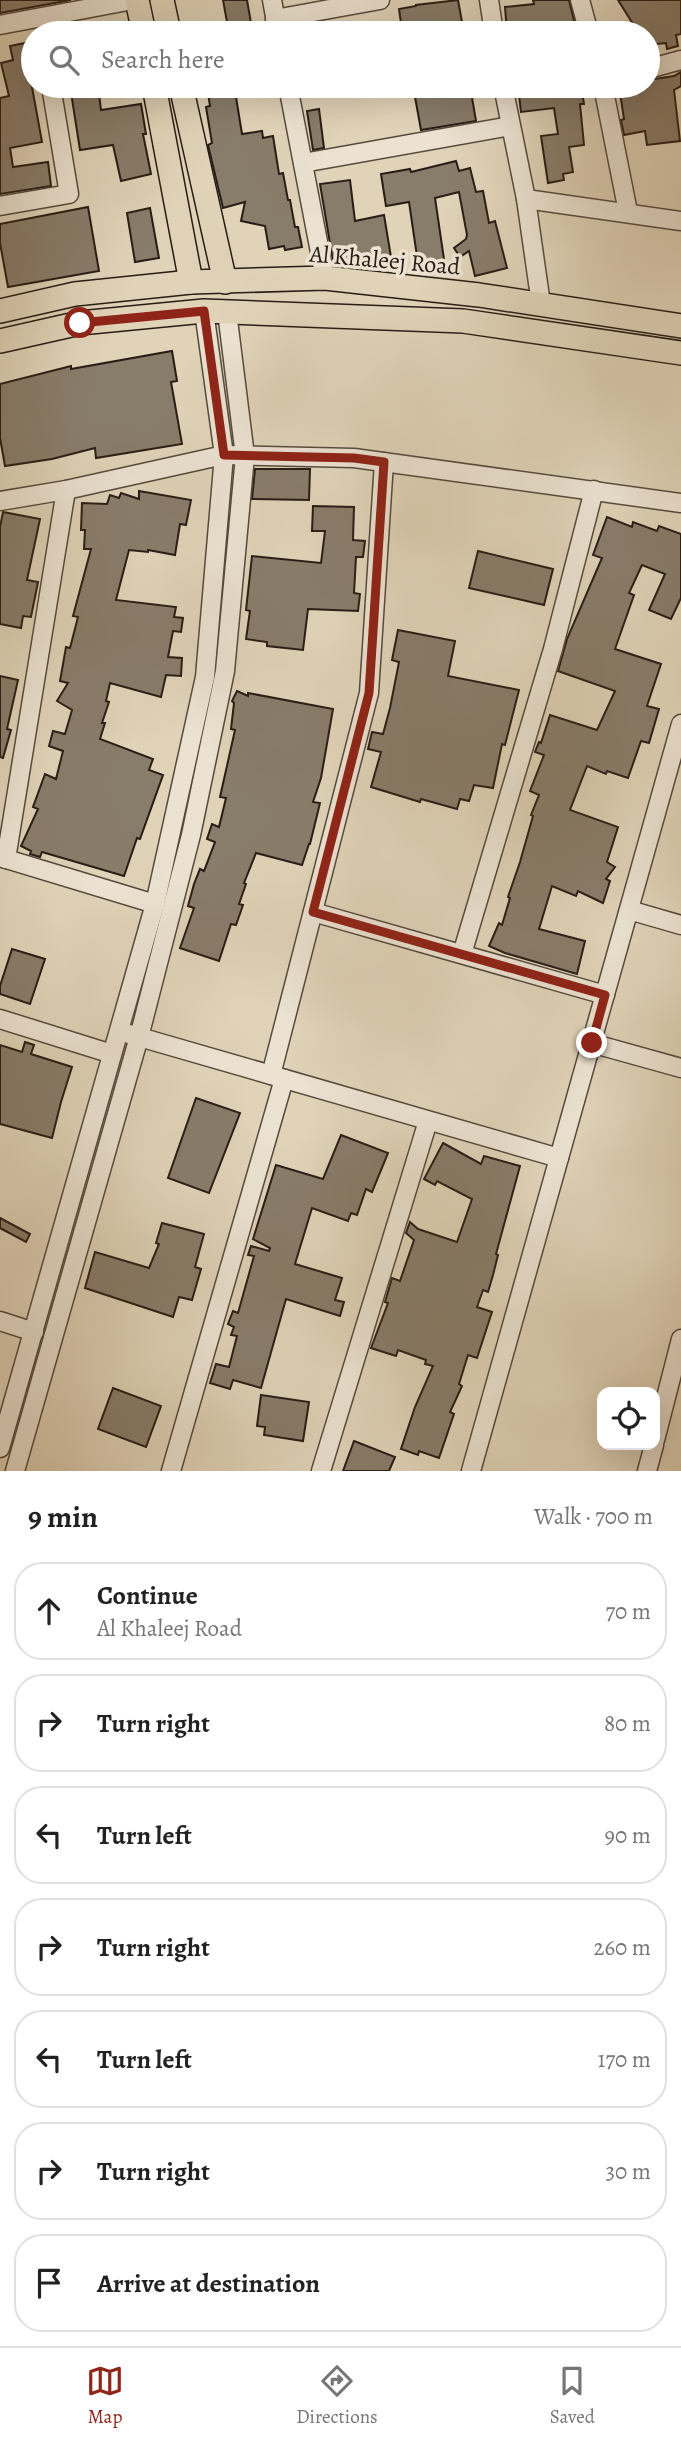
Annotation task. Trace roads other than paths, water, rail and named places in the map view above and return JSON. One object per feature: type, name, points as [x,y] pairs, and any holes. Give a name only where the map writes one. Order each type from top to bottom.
[{"type":"main road","points":[[135,0],[141,21]]},
{"type":"main road","points":[[162,0],[166,21]]},
{"type":"main road","points":[[156,98],[191,282]]},
{"type":"main road","points":[[184,98],[225,282]]},
{"type":"main road","name":"Al Khaleej Road","points":[[0,311],[75,295],[191,282],[325,278],[478,295],[681,326]]},
{"type":"main road","points":[[0,341],[80,323],[216,312],[463,321],[681,354]]},
{"type":"street","points":[[56,21],[135,0]]},
{"type":"street","points":[[272,0],[276,21]]},
{"type":"street","points":[[297,21],[380,0]]},
{"type":"street","points":[[489,0],[492,21]]},
{"type":"street","points":[[580,0],[586,21]]},
{"type":"street","points":[[0,25],[21,25]]},
{"type":"street","points":[[660,66],[681,61]]},
{"type":"street","points":[[0,206],[69,194],[53,98]]},
{"type":"street","points":[[290,98],[325,278]]},
{"type":"street","points":[[505,98],[526,198],[541,304]]},
{"type":"street","points":[[605,98],[628,212]]},
{"type":"street","points":[[303,163],[510,126]]},
{"type":"street","points":[[526,198],[681,221]]},
{"type":"street","points":[[0,1448],[155,904],[205,677],[224,455],[216,312]]},
{"type":"street","points":[[15,1471],[139,1037],[191,835],[225,671],[245,456],[216,312]]},
{"type":"street","points":[[0,501],[66,490],[224,455],[354,458],[681,503]]},
{"type":"street","points":[[171,1471],[278,1077],[313,912],[369,693],[384,462]]},
{"type":"street","points":[[66,490],[3,858],[155,904]]},
{"type":"street","points":[[462,954],[553,649],[594,490]]},
{"type":"street","points":[[471,1471],[681,724]]},
{"type":"street","points":[[629,910],[681,925]]},
{"type":"street","points":[[313,912],[605,995]]},
{"type":"street","points":[[0,1019],[112,1054]]},
{"type":"street","points":[[119,1031],[559,1158]]},
{"type":"street","points":[[592,1043],[681,1068]]},
{"type":"street","points":[[321,1471],[428,1121]]},
{"type":"street","points":[[0,1321],[34,1332]]},
{"type":"street","points":[[660,1420],[681,1339]]},
{"type":"street","points":[[647,1471],[652,1450]]}]
